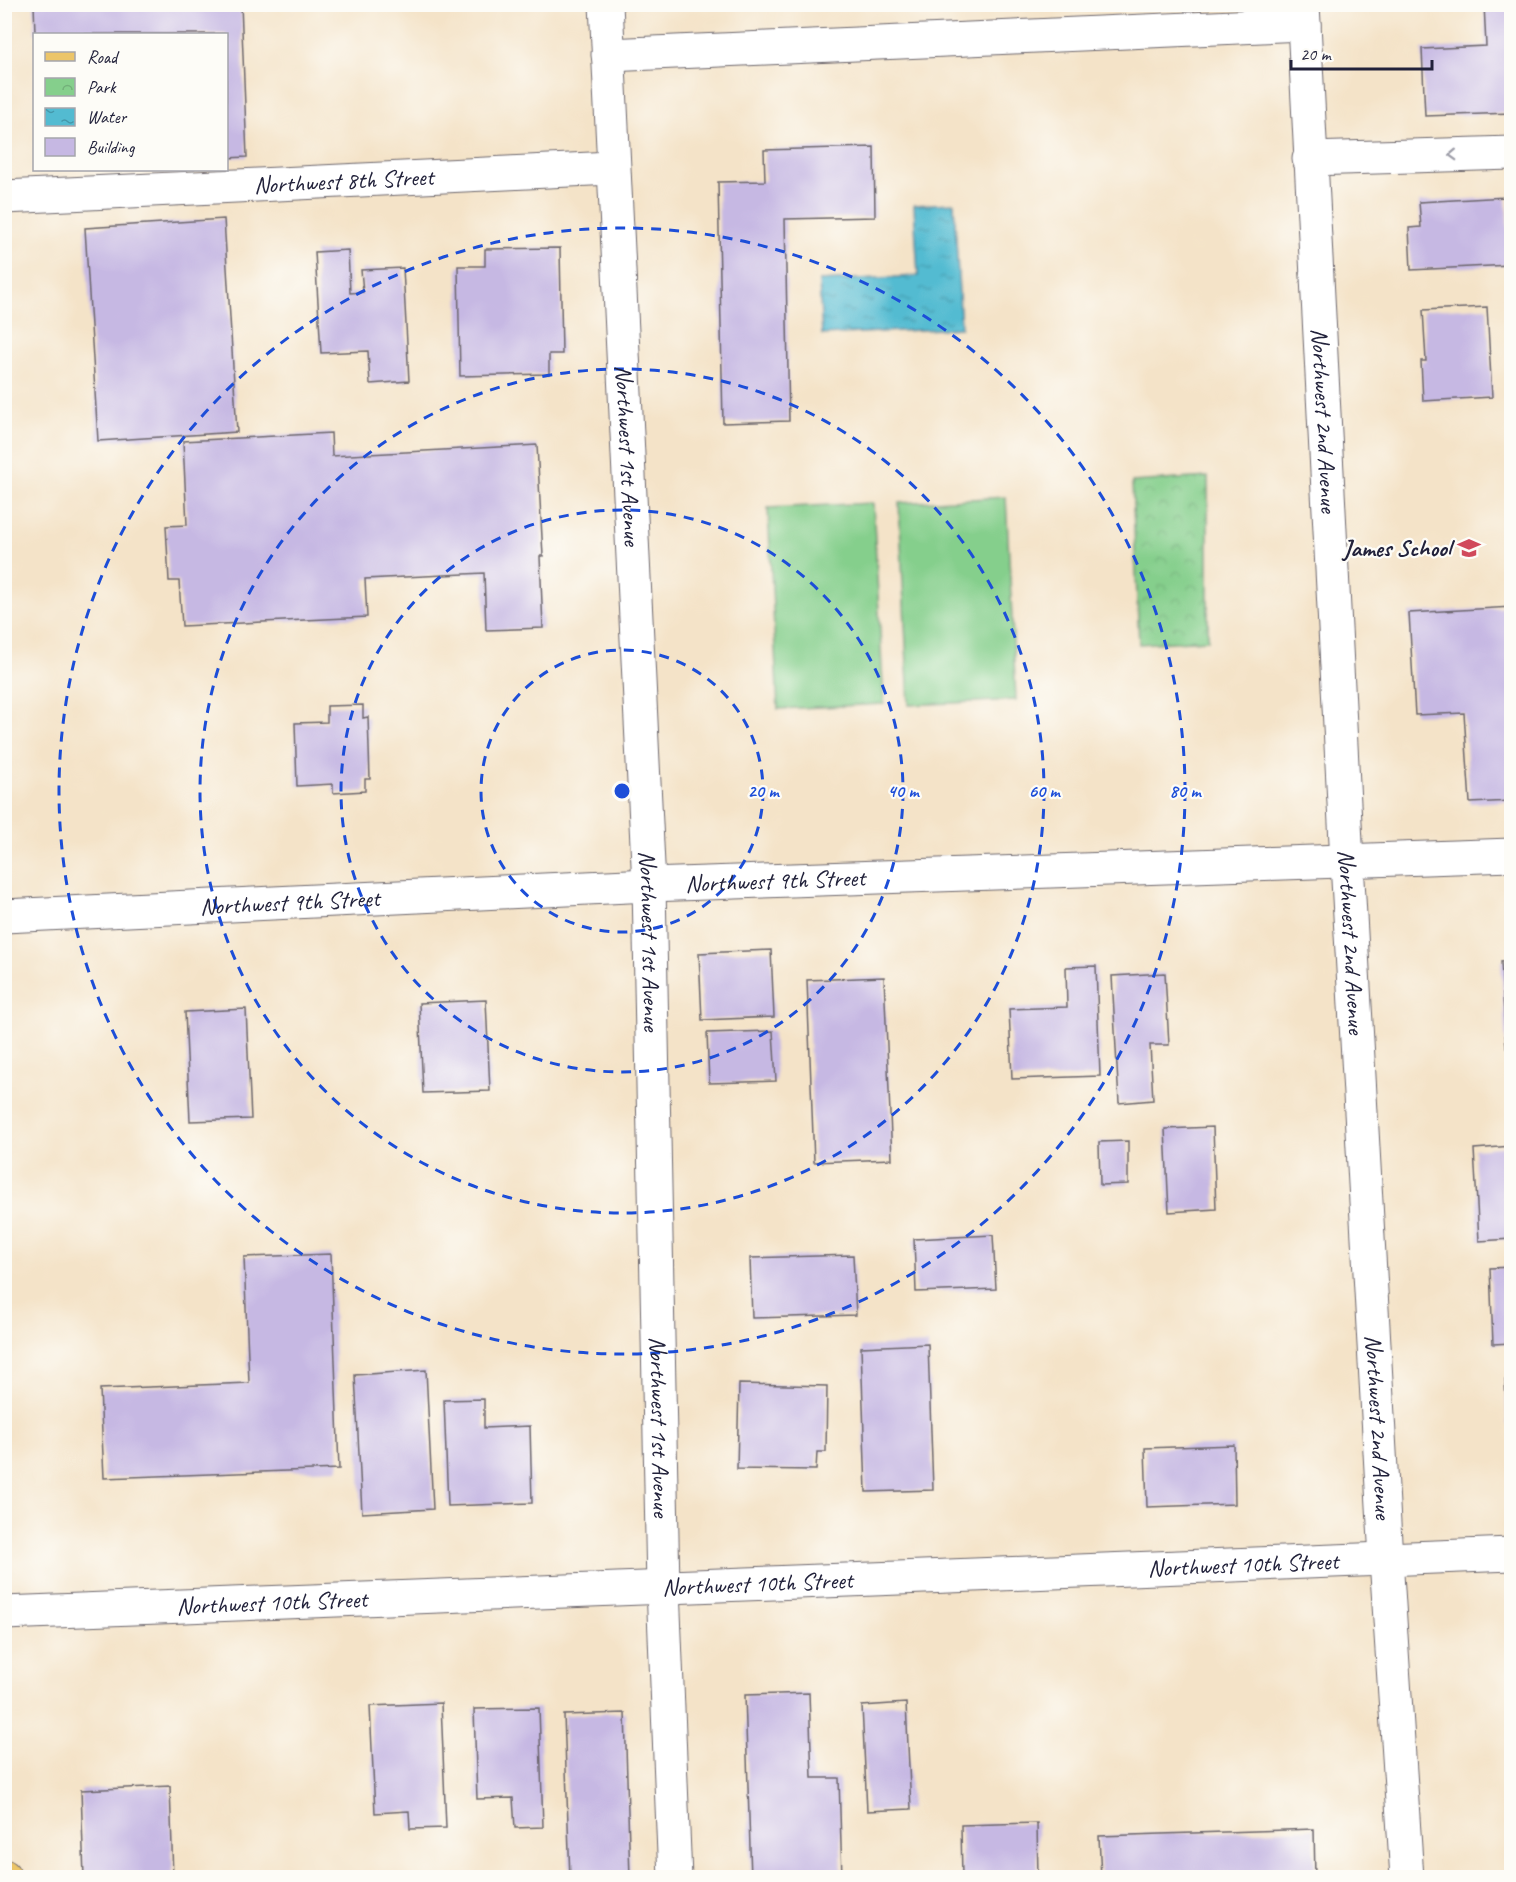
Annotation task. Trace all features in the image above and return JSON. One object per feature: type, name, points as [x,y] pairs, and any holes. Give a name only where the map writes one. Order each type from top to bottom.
[{"type":"street","name":"Northwest 1st Avenue","points":[[606,4],[612,168],[649,885],[663,1588],[675,1878]]},
{"type":"street","points":[[608,55],[1304,14]]},
{"type":"street","name":"Northwest 2nd Avenue","points":[[1304,14],[1309,159],[1347,862],[1386,1559],[1407,1878]]},
{"type":"street","points":[[1309,159],[1512,153]]},
{"type":"street","name":"Northwest 8th Street","points":[[4,197],[612,168]]},
{"type":"street","name":"Northwest 9th Street","points":[[4,916],[649,885],[1512,855]]},
{"type":"street","name":"Northwest 10th Street","points":[[4,1613],[1512,1554]]},
{"type":"green space","points":[[1208,477],[1208,640],[1139,644],[1132,482]]},
{"type":"green space","points":[[1006,497],[1016,700],[909,705],[899,503]]},
{"type":"green space","points":[[873,503],[884,704],[778,709],[768,508]]},
{"type":"water","points":[[954,203],[961,328],[822,335],[819,281],[918,276],[914,205]]},
{"type":"building","points":[[34,4],[241,4],[247,157],[228,158],[228,33],[35,33]]},
{"type":"building","points":[[1484,4],[1512,4],[1512,113],[1425,116],[1422,49],[1486,46]]},
{"type":"building","points":[[874,147],[875,217],[785,219],[789,421],[723,423],[718,182],[765,181],[764,150]]},
{"type":"building","points":[[1506,197],[1510,265],[1411,270],[1409,228],[1421,227],[1419,202]]},
{"type":"building","points":[[224,219],[237,432],[98,441],[85,228]]},
{"type":"building","points":[[560,248],[562,354],[549,354],[549,374],[460,376],[458,266],[485,266],[485,249]]},
{"type":"building","points":[[348,250],[350,293],[363,292],[361,270],[403,268],[409,381],[370,384],[368,351],[321,353],[315,252]]},
{"type":"building","points":[[1487,307],[1492,397],[1423,401],[1421,361],[1426,361],[1423,310]]},
{"type":"building","points":[[331,433],[332,456],[537,445],[543,556],[540,556],[543,628],[486,630],[484,573],[365,579],[367,617],[182,626],[179,581],[169,581],[166,526],[187,525],[183,441]]},
{"type":"building","points":[[1512,607],[1512,801],[1470,803],[1464,713],[1415,715],[1409,613]]},
{"type":"building","points":[[363,705],[363,718],[368,717],[370,779],[365,779],[365,791],[333,793],[333,784],[297,786],[295,723],[327,722],[327,706]]},
{"type":"building","points":[[771,950],[774,1017],[702,1020],[699,953]]},
{"type":"building","points":[[1512,960],[1512,1047],[1506,1048],[1501,961]]},
{"type":"building","points":[[1096,966],[1100,1076],[1012,1079],[1009,1009],[1067,1007],[1066,967]]},
{"type":"building","points":[[1165,973],[1169,1045],[1150,1045],[1153,1100],[1119,1103],[1112,976]]},
{"type":"building","points":[[884,977],[892,1159],[814,1162],[807,980]]},
{"type":"building","points":[[486,1000],[490,1091],[423,1093],[419,1003]]},
{"type":"building","points":[[246,1009],[251,1119],[190,1121],[185,1012]]},
{"type":"building","points":[[773,1031],[776,1081],[709,1083],[707,1033]]},
{"type":"building","points":[[1213,1127],[1216,1209],[1169,1212],[1165,1129]]},
{"type":"building","points":[[1128,1141],[1128,1184],[1100,1185],[1099,1142]]},
{"type":"building","points":[[1512,1146],[1512,1239],[1479,1241],[1474,1149]]},
{"type":"building","points":[[993,1235],[996,1289],[916,1292],[914,1239]]},
{"type":"building","points":[[331,1254],[339,1469],[104,1478],[100,1389],[249,1383],[244,1257]]},
{"type":"building","points":[[853,1255],[856,1315],[752,1318],[750,1258]]},
{"type":"building","points":[[1512,1267],[1512,1343],[1493,1344],[1490,1268]]},
{"type":"building","points":[[928,1344],[933,1490],[866,1492],[861,1347]]},
{"type":"building","points":[[426,1370],[433,1509],[362,1513],[355,1375]]},
{"type":"building","points":[[1505,1380],[1512,1380],[1512,1425],[1507,1425]]},
{"type":"building","points":[[739,1384],[827,1386],[826,1452],[817,1452],[816,1470],[737,1469]]},
{"type":"building","points":[[484,1399],[484,1428],[530,1426],[532,1503],[448,1506],[444,1400]]},
{"type":"building","points":[[1234,1445],[1235,1504],[1147,1507],[1145,1448]]},
{"type":"building","points":[[809,1693],[812,1778],[839,1778],[842,1878],[751,1878],[745,1695]]},
{"type":"building","points":[[441,1703],[446,1828],[410,1829],[409,1811],[375,1813],[370,1706]]},
{"type":"building","points":[[906,1703],[911,1809],[867,1811],[862,1706]]},
{"type":"building","points":[[539,1708],[543,1827],[515,1828],[513,1798],[477,1799],[474,1709]]},
{"type":"building","points":[[625,1713],[630,1878],[570,1878],[564,1715]]},
{"type":"building","points":[[170,1786],[173,1878],[84,1878],[81,1790]]},
{"type":"building","points":[[1037,1823],[1038,1878],[962,1878],[961,1825]]},
{"type":"building","points":[[1314,1829],[1315,1878],[1101,1878],[1099,1836]]},
{"type":"place","name":"James School","points":[[1469,548]]}]
